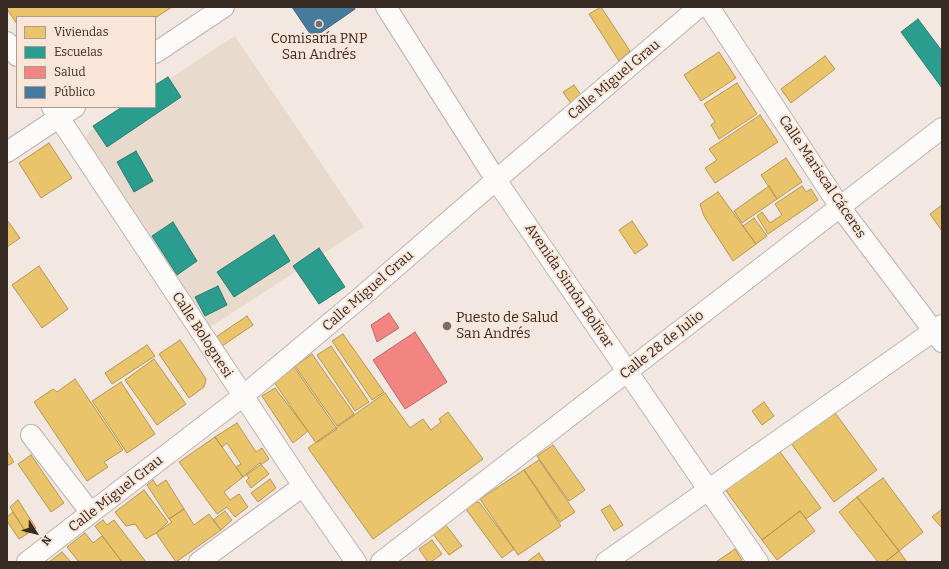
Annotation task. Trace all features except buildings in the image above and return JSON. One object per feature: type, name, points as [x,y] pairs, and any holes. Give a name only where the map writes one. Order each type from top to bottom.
[{"type":"street","points":[[156,52],[224,7]]},
{"type":"street","name":"Avenida Simón Bolívar","points":[[386,7],[496,180],[758,562]]},
{"type":"street","name":"Calle Miguel Grau","points":[[27,562],[243,396],[360,298],[699,7]]},
{"type":"street","name":"Calle Mariscal Cáceres","points":[[708,7],[840,206],[939,333]]},
{"type":"street","points":[[7,42],[16,55]]},
{"type":"street","points":[[7,152],[55,112],[71,108]]},
{"type":"street","name":"Calle Bolognesi","points":[[55,112],[302,486],[356,562]]},
{"type":"street","name":"Calle 28 de Julio","points":[[381,562],[942,128]]},
{"type":"street","points":[[606,562],[939,333]]},
{"type":"street","points":[[31,435],[92,513]]},
{"type":"street","points":[[199,562],[302,486]]},
{"type":"shaded area","points":[[235,36],[364,227],[209,328],[85,142],[89,132],[125,108],[156,108],[156,87]]},
{"type":"place","name":"Comisaría PNP San Andrés","points":[[319,24]]},
{"type":"place","name":"Puesto de Salud San Andrés","points":[[447,326]]}]
